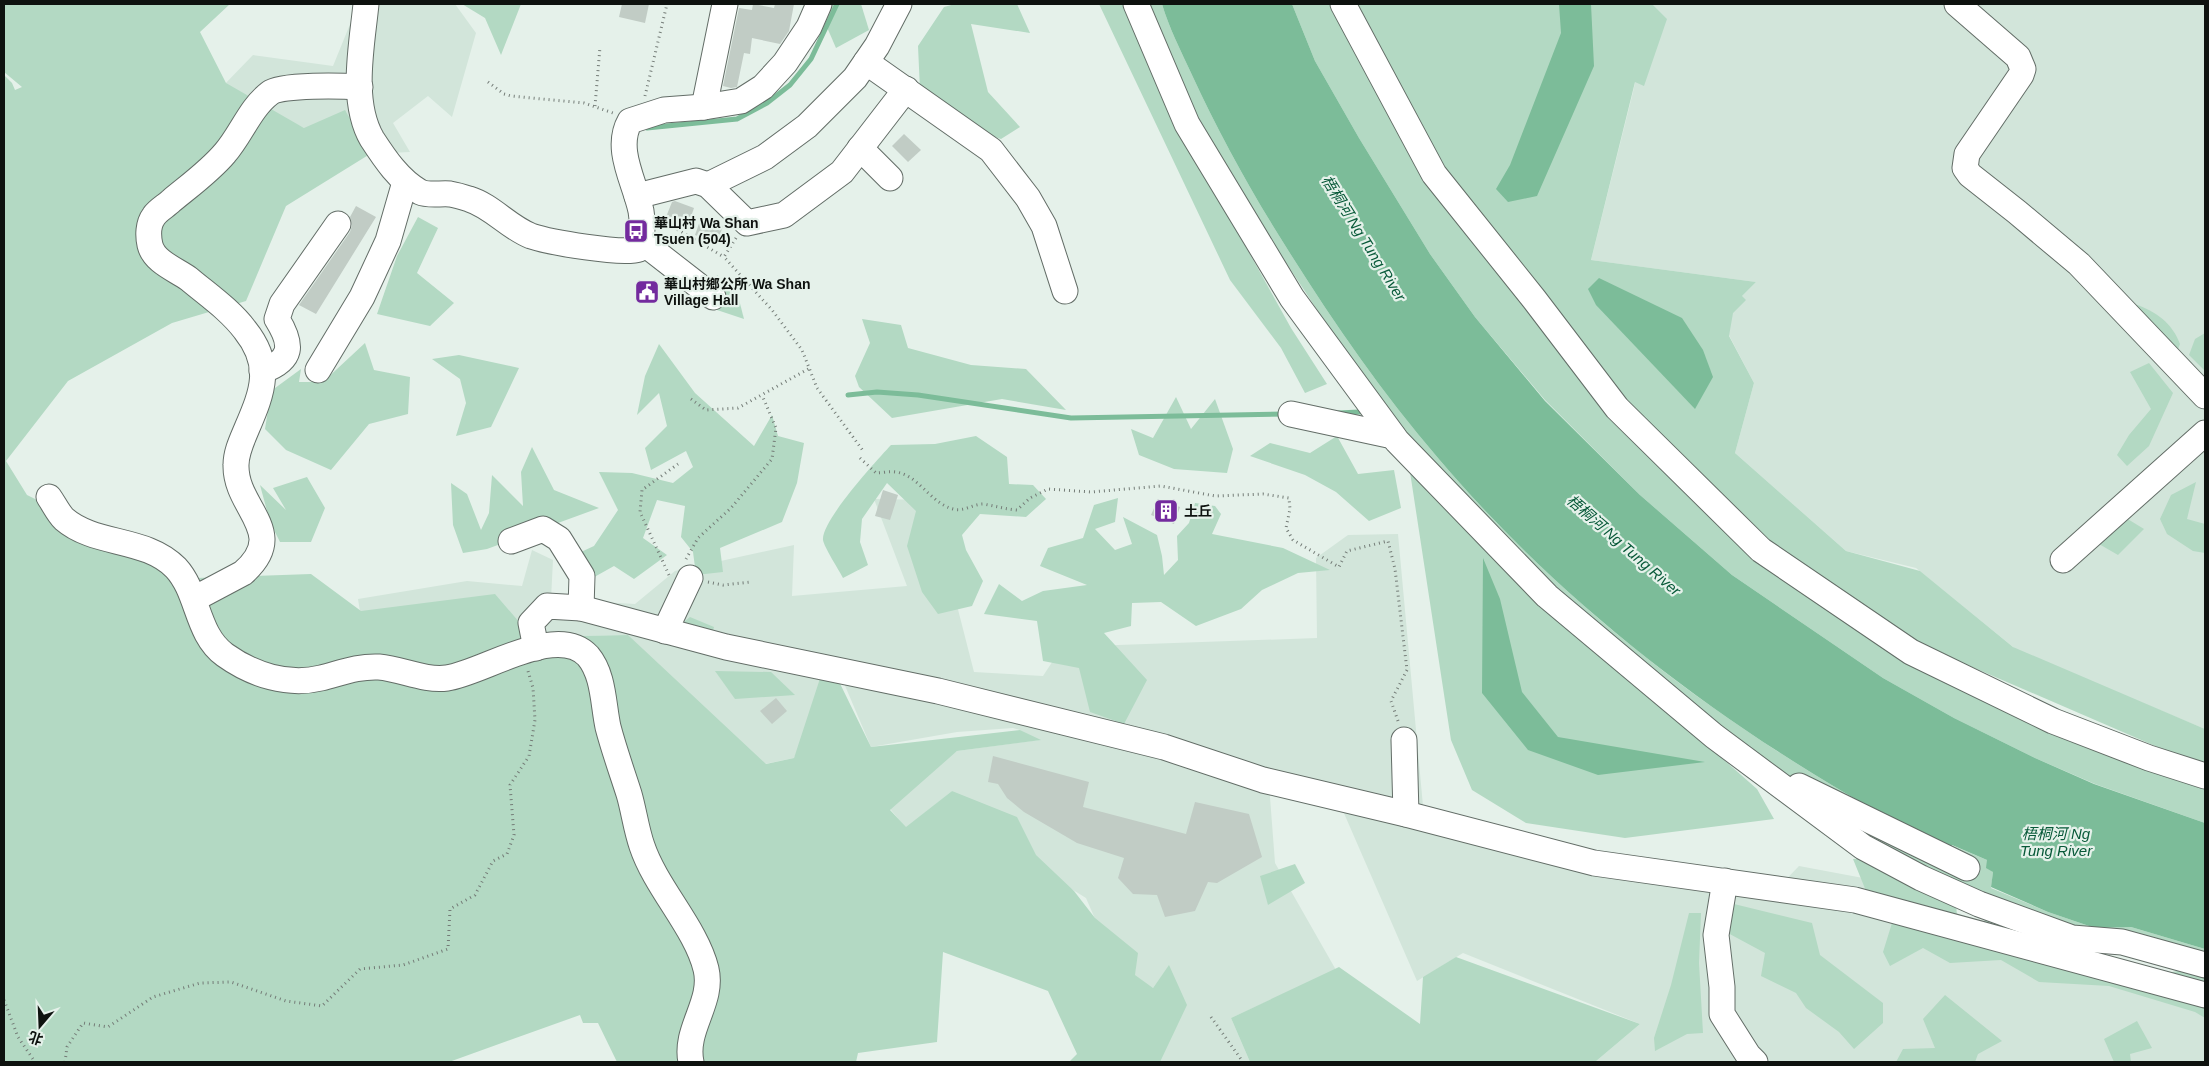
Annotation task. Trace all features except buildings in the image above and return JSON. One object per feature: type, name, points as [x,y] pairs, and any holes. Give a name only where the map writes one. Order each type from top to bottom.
[{"type":"street","points":[[366,4],[359,74],[363,112],[371,137],[405,182],[423,193],[450,194],[470,199],[487,207],[531,236],[618,252],[631,252],[639,249],[641,241],[643,194],[624,152],[625,130],[630,121],[664,110],[704,107],[741,100],[763,87],[785,63],[809,28],[819,4]]},
{"type":"street","points":[[704,107],[725,4]]},
{"type":"street","points":[[708,185],[765,157],[808,126],[854,78],[866,62],[877,46],[899,4]]},
{"type":"street","points":[[1136,4],[1192,132],[1292,298],[1393,436],[1547,596],[1714,736],[1863,847],[1920,878],[1979,904],[2072,938],[2122,942],[2205,965]]},
{"type":"street","points":[[1343,4],[1434,174],[1534,299],[1617,408],[1762,550],[1912,652],[2053,721],[2149,758],[2205,776]]},
{"type":"street","points":[[1957,4],[2018,57],[2023,69],[2021,75],[1967,154],[1966,168],[1970,175],[2018,212],[2079,264],[2205,396]]},
{"type":"street","points":[[866,62],[991,150],[1028,198],[1044,226],[1064,291]]},
{"type":"street","points":[[194,599],[243,573],[263,544],[263,534],[238,484],[236,464],[239,445],[258,403],[263,379],[261,355],[245,330],[214,300],[186,277],[162,262],[151,248],[148,232],[154,216],[225,154],[255,110],[271,91],[305,86],[360,86]]},
{"type":"street","points":[[643,194],[696,181],[708,185],[747,224],[784,214],[842,172],[906,90]]},
{"type":"street","points":[[860,148],[890,178]]},
{"type":"street","points":[[318,370],[362,297],[384,249],[405,182]]},
{"type":"street","points":[[262,372],[276,366],[284,359],[288,347],[287,336],[277,319],[282,304],[338,224]]},
{"type":"street","points":[[641,241],[713,297]]},
{"type":"street","points":[[1291,414],[1393,436]]},
{"type":"street","points":[[2063,560],[2205,433]]},
{"type":"street","points":[[49,497],[68,522],[99,536],[142,548],[165,559],[181,575],[194,599],[203,626],[221,652],[254,671],[278,679],[306,680],[350,669],[375,667],[439,679],[467,673],[529,650],[555,645],[571,646],[584,652],[596,668],[609,732],[642,846],[654,873],[700,952],[706,970],[707,984],[705,996],[690,1042],[691,1062]]},
{"type":"street","points":[[510,541],[543,529],[559,539],[582,576],[581,608]]},
{"type":"street","points":[[665,631],[685,588]]},
{"type":"street","points":[[529,650],[531,623],[548,606],[581,608],[726,647],[938,691],[1164,747],[1263,780],[1406,814],[1594,863],[1855,900],[2205,995]]},
{"type":"street","points":[[1404,740],[1406,814]]},
{"type":"street","points":[[1746,761],[1967,868]]},
{"type":"street","points":[[1724,882],[1716,935],[1722,987],[1722,1014],[1748,1056],[1755,1062]]},
{"type":"path","points":[[488,82],[504,94],[511,96],[595,106],[630,121],[644,100],[667,4]]},
{"type":"path","points":[[595,106],[600,47]]},
{"type":"path","points":[[643,194],[668,224],[724,257],[772,310],[802,350],[817,388],[864,452]]},
{"type":"path","points":[[724,257],[747,224]]},
{"type":"path","points":[[691,399],[706,410],[738,408],[810,368]]},
{"type":"path","points":[[685,588],[686,557],[698,538],[731,508],[772,459],[776,428],[762,395]]},
{"type":"path","points":[[860,458],[876,473],[896,472],[911,478],[929,496],[953,509],[968,509],[981,504],[1001,509],[1017,510],[1030,498],[1048,489],[1091,492],[1161,486],[1215,496],[1263,494],[1289,498],[1290,509],[1286,528],[1293,540],[1339,566],[1347,551],[1388,541],[1395,569],[1407,670],[1391,700],[1404,740]]},
{"type":"path","points":[[678,464],[642,490],[640,512],[685,588]]},
{"type":"path","points":[[685,588],[751,582]]},
{"type":"path","points":[[65,1062],[67,1047],[83,1024],[108,1027],[153,997],[200,983],[231,982],[286,1001],[322,1006],[360,969],[403,964],[448,948],[450,909],[475,895],[493,861],[507,854],[514,835],[510,785],[529,756],[535,720],[529,650]]},
{"type":"path","points":[[4,1000],[18,1037],[35,1062]]},
{"type":"path","points":[[1211,1017],[1243,1062]]},
{"type":"shaded area","points":[[4,4],[230,4],[200,32],[226,83],[304,128],[345,110],[370,154],[286,206],[246,301],[172,323],[68,381],[6,461],[27,495],[196,578],[311,574],[361,611],[495,594],[532,637],[628,635],[766,764],[794,758],[827,657],[871,747],[1020,730],[1041,740],[957,751],[890,810],[906,827],[952,791],[1017,817],[1036,855],[1074,891],[1095,918],[1138,953],[1135,975],[1153,988],[1169,965],[1187,1005],[1160,1062],[1069,1062],[1077,1054],[1048,991],[943,952],[937,1042],[858,1053],[856,1062],[617,1062],[598,1023],[583,1023],[580,1015],[449,1062],[4,1062],[4,75],[12,83],[15,90],[22,87],[4,72]]},
{"type":"shaded area","points":[[354,4],[455,4],[476,33],[452,117],[428,96],[393,123],[410,152],[370,154],[304,128],[221,88],[253,55],[333,66],[355,12]]},
{"type":"shaded area","points":[[462,4],[521,4],[501,55],[485,18]]},
{"type":"shaded area","points":[[831,4],[861,4],[869,30],[836,48],[823,18]]},
{"type":"shaded area","points":[[955,4],[1017,4],[1030,33],[971,24],[988,92],[1020,127],[1001,139],[921,112],[918,46],[944,7]]},
{"type":"shaded area","points":[[1099,4],[1124,4],[1201,166],[1291,328],[1327,384],[1305,393],[1281,348],[1230,280]]},
{"type":"shaded area","points":[[1143,4],[1162,4],[1172,31],[1220,133],[1262,208],[1351,345],[1393,403],[1438,458],[1492,518],[1550,575],[1611,629],[1674,679],[1740,726],[1807,770],[1877,811],[1948,849],[1951,845],[1987,860],[1993,872],[1991,888],[2048,912],[2095,928],[2131,927],[2205,949],[2205,958],[2071,930],[1935,878],[1831,819],[1536,574],[1395,428],[1196,126]]},
{"type":"shaded area","points":[[1292,4],[1652,4],[1667,19],[1644,86],[1635,82],[1591,260],[1756,282],[1742,296],[1746,300],[1733,313],[1729,336],[1754,383],[1735,453],[1846,551],[1920,571],[2013,647],[2205,729],[2205,762],[2169,752],[1919,644],[1765,544],[1608,385],[1590,364],[1581,374],[1601,400],[1761,558],[1905,655],[2042,719],[2137,757],[2205,780],[2205,823],[2095,784],[2035,758],[1954,718],[1883,678],[1732,575],[1640,495],[1545,400],[1475,317],[1430,254],[1359,138],[1315,61]],"holes":[[[1412,149],[1428,150],[1446,184],[1554,318],[1545,327],[1423,170]]]},
{"type":"shaded area","points":[[1652,4],[2205,4],[2205,729],[2018,651],[1916,568],[1846,551],[1735,453],[1754,383],[1720,318],[1756,282],[1591,260],[1633,92]]},
{"type":"shaded area","points":[[418,217],[438,228],[417,273],[454,303],[430,326],[377,314],[397,256]]},
{"type":"shaded area","points":[[717,275],[736,288],[744,319],[705,306]]},
{"type":"shaded area","points":[[2134,304],[2156,314],[2168,324],[2177,337],[2180,344],[2170,370]]},
{"type":"shaded area","points":[[862,319],[901,325],[908,348],[971,365],[1026,369],[1066,410],[1002,399],[892,418],[859,387],[855,376],[870,343]]},
{"type":"shaded area","points":[[2205,333],[2205,371],[2189,355],[2195,339]]},
{"type":"shaded area","points":[[365,343],[374,370],[410,377],[408,414],[369,424],[331,470],[286,450],[265,429],[271,391],[301,369],[299,382],[323,382]]},
{"type":"shaded area","points":[[659,344],[695,393],[754,446],[772,415],[778,436],[804,443],[797,483],[782,522],[720,548],[723,572],[696,575],[693,552],[681,537],[685,506],[657,500],[643,538],[667,555],[634,579],[614,566],[580,585],[570,557],[594,546],[618,510],[599,472],[632,473],[673,483],[693,467],[686,451],[651,470],[645,448],[667,426],[659,393],[637,415],[645,376]]},
{"type":"shaded area","points":[[459,355],[519,368],[491,427],[456,436],[466,403],[460,379],[432,359]]},
{"type":"shaded area","points":[[2149,363],[2173,393],[2149,446],[2127,466],[2117,455],[2129,435],[2151,409],[2130,372]]},
{"type":"shaded area","points":[[1176,397],[1191,429],[1215,399],[1233,449],[1227,473],[1174,469],[1139,455],[1131,429],[1153,438]]},
{"type":"shaded area","points":[[976,436],[1007,457],[1009,484],[1033,485],[1046,499],[1026,517],[980,514],[962,535],[966,550],[983,581],[972,606],[938,614],[922,592],[907,546],[916,511],[887,483],[862,519],[860,542],[868,565],[843,578],[824,543],[825,531],[831,519],[851,491],[891,445],[935,444]]},
{"type":"shaded area","points":[[1337,436],[1358,474],[1394,470],[1401,508],[1369,521],[1336,492],[1305,475],[1250,456],[1270,443],[1310,453]]},
{"type":"shaded area","points":[[532,447],[554,490],[599,508],[487,549],[463,553],[453,525],[451,483],[467,494],[481,530],[489,513],[492,475],[523,506],[521,472]]},
{"type":"shaded area","points":[[1410,472],[1625,673],[1757,789],[1774,819],[1625,838],[1526,823],[1472,790],[1451,740]]},
{"type":"shaded area","points":[[307,477],[325,508],[311,542],[280,542],[270,522],[260,485],[286,510],[273,488]]},
{"type":"shaded area","points":[[2196,482],[2187,519],[2205,524],[2205,553],[2193,551],[2167,534],[2160,519],[2171,495]]},
{"type":"shaded area","points":[[1118,498],[1115,522],[1095,529],[1115,550],[1132,544],[1123,517],[1157,535],[1164,575],[1178,560],[1177,536],[1189,523],[1195,503],[1215,506],[1221,514],[1212,534],[1283,548],[1330,570],[1298,573],[1262,590],[1241,609],[1196,626],[1161,602],[1132,603],[1131,626],[1104,633],[1147,680],[1124,724],[1090,712],[1079,668],[1043,661],[1037,621],[984,614],[999,584],[1022,601],[1043,591],[1087,585],[1040,566],[1048,548],[1083,538],[1094,505]]},
{"type":"shaded area","points":[[874,499],[930,500],[974,672],[1043,676],[1062,647],[1317,638],[1316,558],[1348,535],[1398,534],[1423,806],[1268,771],[1275,863],[1336,970],[1231,1018],[1250,1062],[1155,1062],[1169,966],[1153,988],[1134,983],[1137,953],[1099,928],[1086,898],[1031,864],[952,791],[906,828],[886,804],[957,751],[1039,740],[1020,730],[1013,728],[957,732],[871,747],[835,662],[794,758],[755,766],[628,635],[532,637],[362,624],[358,599],[467,581],[522,586],[532,550],[553,560],[551,599],[635,604],[675,571],[794,545],[792,596],[907,586]]},
{"type":"shaded area","points":[[2126,518],[2144,529],[2118,555],[2099,544]]},
{"type":"shaded area","points":[[690,617],[714,627],[707,652],[678,647],[680,625]]},
{"type":"shaded area","points":[[715,671],[771,672],[795,695],[735,699]]},
{"type":"shaded area","points":[[1343,811],[1772,894],[1799,866],[1895,884],[1928,905],[2205,985],[2205,1062],[1595,1062],[1640,1024],[1463,953],[1417,981]]},
{"type":"shaded area","points":[[1871,858],[1956,904],[1959,939],[1982,940],[1985,916],[2008,923],[2013,938],[2154,975],[2184,970],[2205,978],[2205,1018],[2195,1012],[2109,986],[2039,982],[2001,960],[1950,963],[1923,948],[1890,966],[1883,952],[1892,923],[1877,918],[1853,859]]},
{"type":"shaded area","points":[[1295,864],[1305,883],[1268,905],[1260,876]]},
{"type":"shaded area","points":[[1734,904],[1812,923],[1820,955],[1883,1003],[1883,1023],[1854,1049],[1839,1032],[1806,1008],[1796,993],[1761,976],[1765,953],[1726,932]]},
{"type":"shaded area","points":[[1689,913],[1701,913],[1699,963],[1703,1033],[1687,1034],[1655,1051],[1654,1038],[1671,985]]},
{"type":"shaded area","points":[[1456,957],[1640,1024],[1595,1062],[1250,1062],[1231,1018],[1339,967],[1420,1024],[1423,977]]},
{"type":"shaded area","points":[[1945,995],[2002,1041],[1978,1054],[1975,1062],[1896,1062],[1903,1049],[1935,1048],[1923,1019]]},
{"type":"shaded area","points":[[2137,1021],[2152,1048],[2130,1054],[2131,1062],[2114,1062],[2104,1039]]},
{"type":"water","name":"梧桐河 Ng Tung River","points":[[1162,4],[1292,4],[1315,61],[1359,138],[1430,254],[1475,317],[1545,401],[1640,495],[1732,575],[1883,678],[1954,718],[2035,758],[2094,784],[2205,823],[2205,949],[2131,927],[2095,928],[2048,912],[1991,887],[1993,872],[1986,868],[1987,860],[1952,845],[1948,850],[1877,812],[1807,770],[1740,726],[1674,679],[1550,575],[1492,518],[1415,431],[1331,316],[1273,226],[1230,152],[1168,22]]},
{"type":"water","points":[[1559,4],[1591,4],[1594,66],[1537,196],[1508,202],[1496,189],[1510,165],[1561,33]]},
{"type":"water","points":[[1599,278],[1682,318],[1703,350],[1713,377],[1695,409],[1596,305],[1588,289]]},
{"type":"water","points":[[1483,558],[1500,599],[1522,692],[1558,737],[1705,762],[1598,775],[1528,750],[1482,693]]},
{"type":"waterway","points":[[647,128],[737,119],[767,103],[790,85],[811,59],[837,4]]},
{"type":"waterway","points":[[848,395],[877,392],[918,395],[1071,418],[1285,414]]},
{"type":"waterway","points":[[1339,413],[1359,412]]},
{"type":"place","name":"華山村 Wa Shan Tsuen (504)","points":[[636,231]]},
{"type":"place","name":"華山村鄉公所 Wa Shan Village Hall","points":[[647,292]]},
{"type":"place","name":"土丘","points":[[1166,511]]}]
